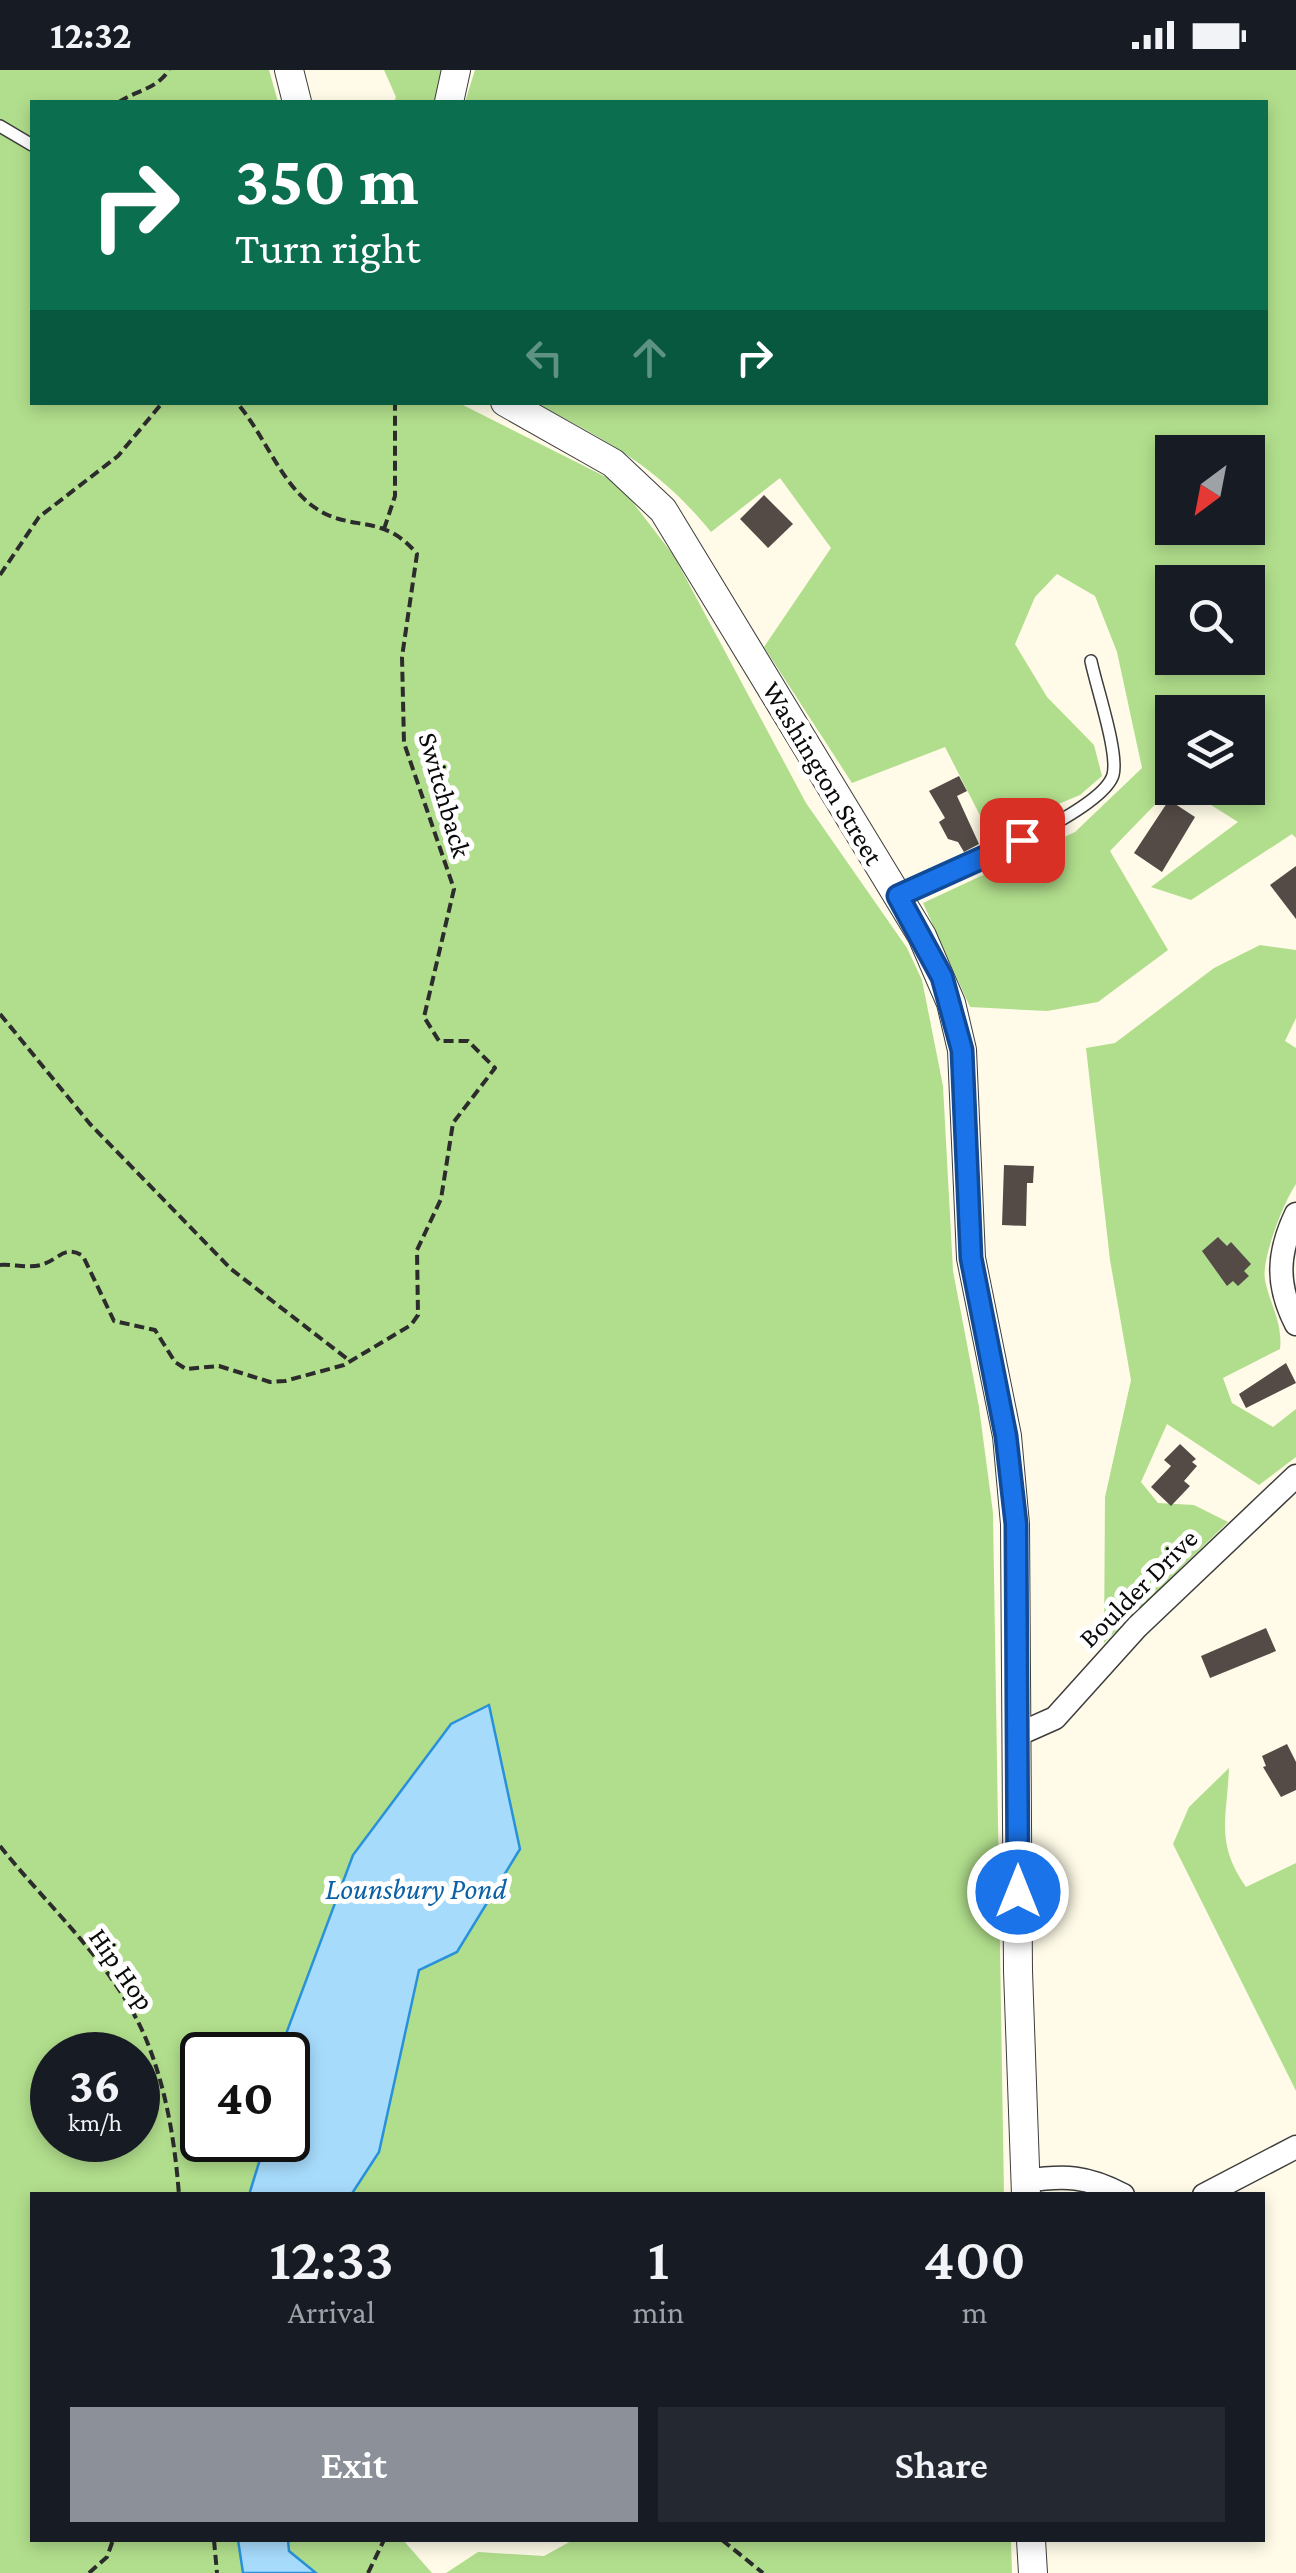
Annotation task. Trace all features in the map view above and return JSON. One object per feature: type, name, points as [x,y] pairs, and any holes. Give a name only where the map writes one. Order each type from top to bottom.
[{"type":"street","points":[[289,70],[297,100]]},
{"type":"street","points":[[449,100],[456,70]]},
{"type":"street","name":"Washington Street","points":[[509,405],[613,463],[663,510],[898,896],[942,977],[962,1050],[971,1258],[1006,1436],[1016,1524],[1018,1971],[1026,2188]]},
{"type":"street","points":[[1296,1214],[1282,1248],[1279,1277],[1296,1324]]},
{"type":"street","name":"Boulder Drive","points":[[1019,1734],[1055,1718],[1137,1627],[1296,1476]]},
{"type":"street","points":[[1210,2192],[1296,2147]]},
{"type":"street","points":[[1026,2188],[1067,2175],[1092,2179],[1117,2192]]},
{"type":"street","points":[[1031,2542],[1033,2573]]},
{"type":"lane","points":[[0,126],[30,144]]},
{"type":"lane","points":[[898,896],[1056,825],[1107,786],[1114,766],[1091,661]]},
{"type":"path","points":[[123,100],[158,85],[169,70]]},
{"type":"path","points":[[0,574],[39,517],[118,456],[160,405]]},
{"type":"path","points":[[238,405],[311,505],[344,521],[370,522],[384,528],[395,496],[395,405]]},
{"type":"path","name":"Switchback","points":[[0,1265],[38,1266],[64,1251],[74,1251],[83,1256],[114,1321],[154,1330],[175,1362],[186,1369],[219,1366],[270,1382],[350,1361],[410,1325],[418,1315],[417,1250],[441,1199],[453,1123],[496,1068],[468,1041],[439,1040],[424,1016],[454,889],[404,742],[402,658],[417,556],[384,528]]},
{"type":"path","points":[[0,1014],[90,1124],[231,1269],[350,1361]]},
{"type":"path","name":"Hip Hop","points":[[0,1846],[98,1960],[147,2041],[173,2127],[179,2192]]},
{"type":"path","points":[[89,2573],[107,2558],[112,2542]]},
{"type":"path","points":[[214,2542],[218,2573]]},
{"type":"path","points":[[368,2573],[383,2542]]},
{"type":"path","points":[[724,2542],[763,2573]]},
{"type":"green space","points":[[0,70],[269,70],[277,100],[30,100],[30,405],[463,405],[618,483],[674,556],[806,803],[907,948],[922,980],[943,1086],[953,1271],[979,1407],[993,1513],[1004,2192],[353,2192],[379,2152],[419,1969],[457,1952],[520,1849],[488,1705],[287,2032],[180,2032],[180,2162],[259,2162],[250,2192],[30,2192],[30,2542],[238,2542],[243,2573],[0,2573]]},
{"type":"green space","points":[[384,70],[442,70],[437,100],[395,100]]},
{"type":"green space","points":[[475,70],[1296,70],[1296,838],[1292,834],[1191,900],[1151,887],[1238,822],[1211,805],[1265,805],[1265,695],[1155,695],[1155,805],[1110,851],[1168,950],[1098,1002],[1047,1011],[970,1007],[923,903],[1075,832],[1142,768],[1117,652],[1095,596],[1057,574],[1035,597],[1015,644],[1047,697],[1094,745],[1102,776],[1080,795],[989,833],[945,747],[852,783],[764,647],[831,548],[780,478],[711,532],[671,489],[631,457],[540,405],[1268,405],[1268,100],[466,100]]},
{"type":"green space","points":[[1260,945],[1296,950],[1296,1018],[1285,1041],[1296,1048],[1296,1184],[1266,1259],[1265,1280],[1280,1331],[1280,1349],[1223,1378],[1232,1403],[1273,1427],[1296,1409],[1296,1457],[1259,1485],[1167,1424],[1141,1482],[1158,1503],[1194,1505],[1228,1522],[1104,1643],[1105,1497],[1131,1380],[1110,1260],[1086,1048],[1115,1043],[1214,968]]},
{"type":"green space","points":[[1229,1768],[1226,1843],[1246,1887],[1296,1863],[1296,2091],[1173,1844],[1189,1807]]},
{"type":"green space","points":[[288,2542],[405,2542],[432,2573],[316,2573],[289,2551]]},
{"type":"green space","points":[[569,2542],[1011,2542],[1012,2573],[446,2573],[478,2552],[544,2556]]},
{"type":"water","name":"Lounsbury Pond","points":[[489,1705],[520,1849],[457,1952],[419,1970],[379,2152],[353,2192],[250,2192],[259,2162],[310,2162],[310,2032],[287,2032],[353,1855],[451,1724]]},
{"type":"water","points":[[238,2542],[288,2542],[289,2551],[316,2573],[243,2573]]},
{"type":"building","points":[[764,495],[793,524],[768,548],[740,519]]},
{"type":"building","points":[[959,776],[967,791],[957,796],[979,844],[964,852],[958,842],[948,839],[939,822],[945,818],[929,791]]},
{"type":"building","points":[[1166,805],[1177,805],[1195,817],[1162,872],[1134,853]]},
{"type":"building","points":[[1296,866],[1296,919],[1270,885]]},
{"type":"building","points":[[1004,1165],[1034,1166],[1033,1183],[1027,1183],[1026,1226],[1002,1225]]},
{"type":"building","points":[[1218,1237],[1227,1246],[1231,1242],[1251,1264],[1244,1271],[1249,1276],[1238,1286],[1233,1281],[1227,1286],[1202,1251]]},
{"type":"building","points":[[1286,1363],[1296,1383],[1246,1408],[1239,1394]]},
{"type":"building","points":[[1180,1444],[1196,1459],[1192,1462],[1197,1466],[1184,1481],[1190,1486],[1171,1506],[1151,1487],[1171,1466],[1164,1460]]},
{"type":"building","points":[[1266,1628],[1276,1651],[1210,1678],[1201,1656]]},
{"type":"building","points":[[1287,1744],[1296,1762],[1296,1790],[1281,1797],[1263,1767],[1266,1766],[1262,1756]]},
{"type":"route","points":[[1018,1892],[1016,1524],[1006,1436],[971,1258],[962,1050],[942,977],[898,896],[1022,840]]}]
